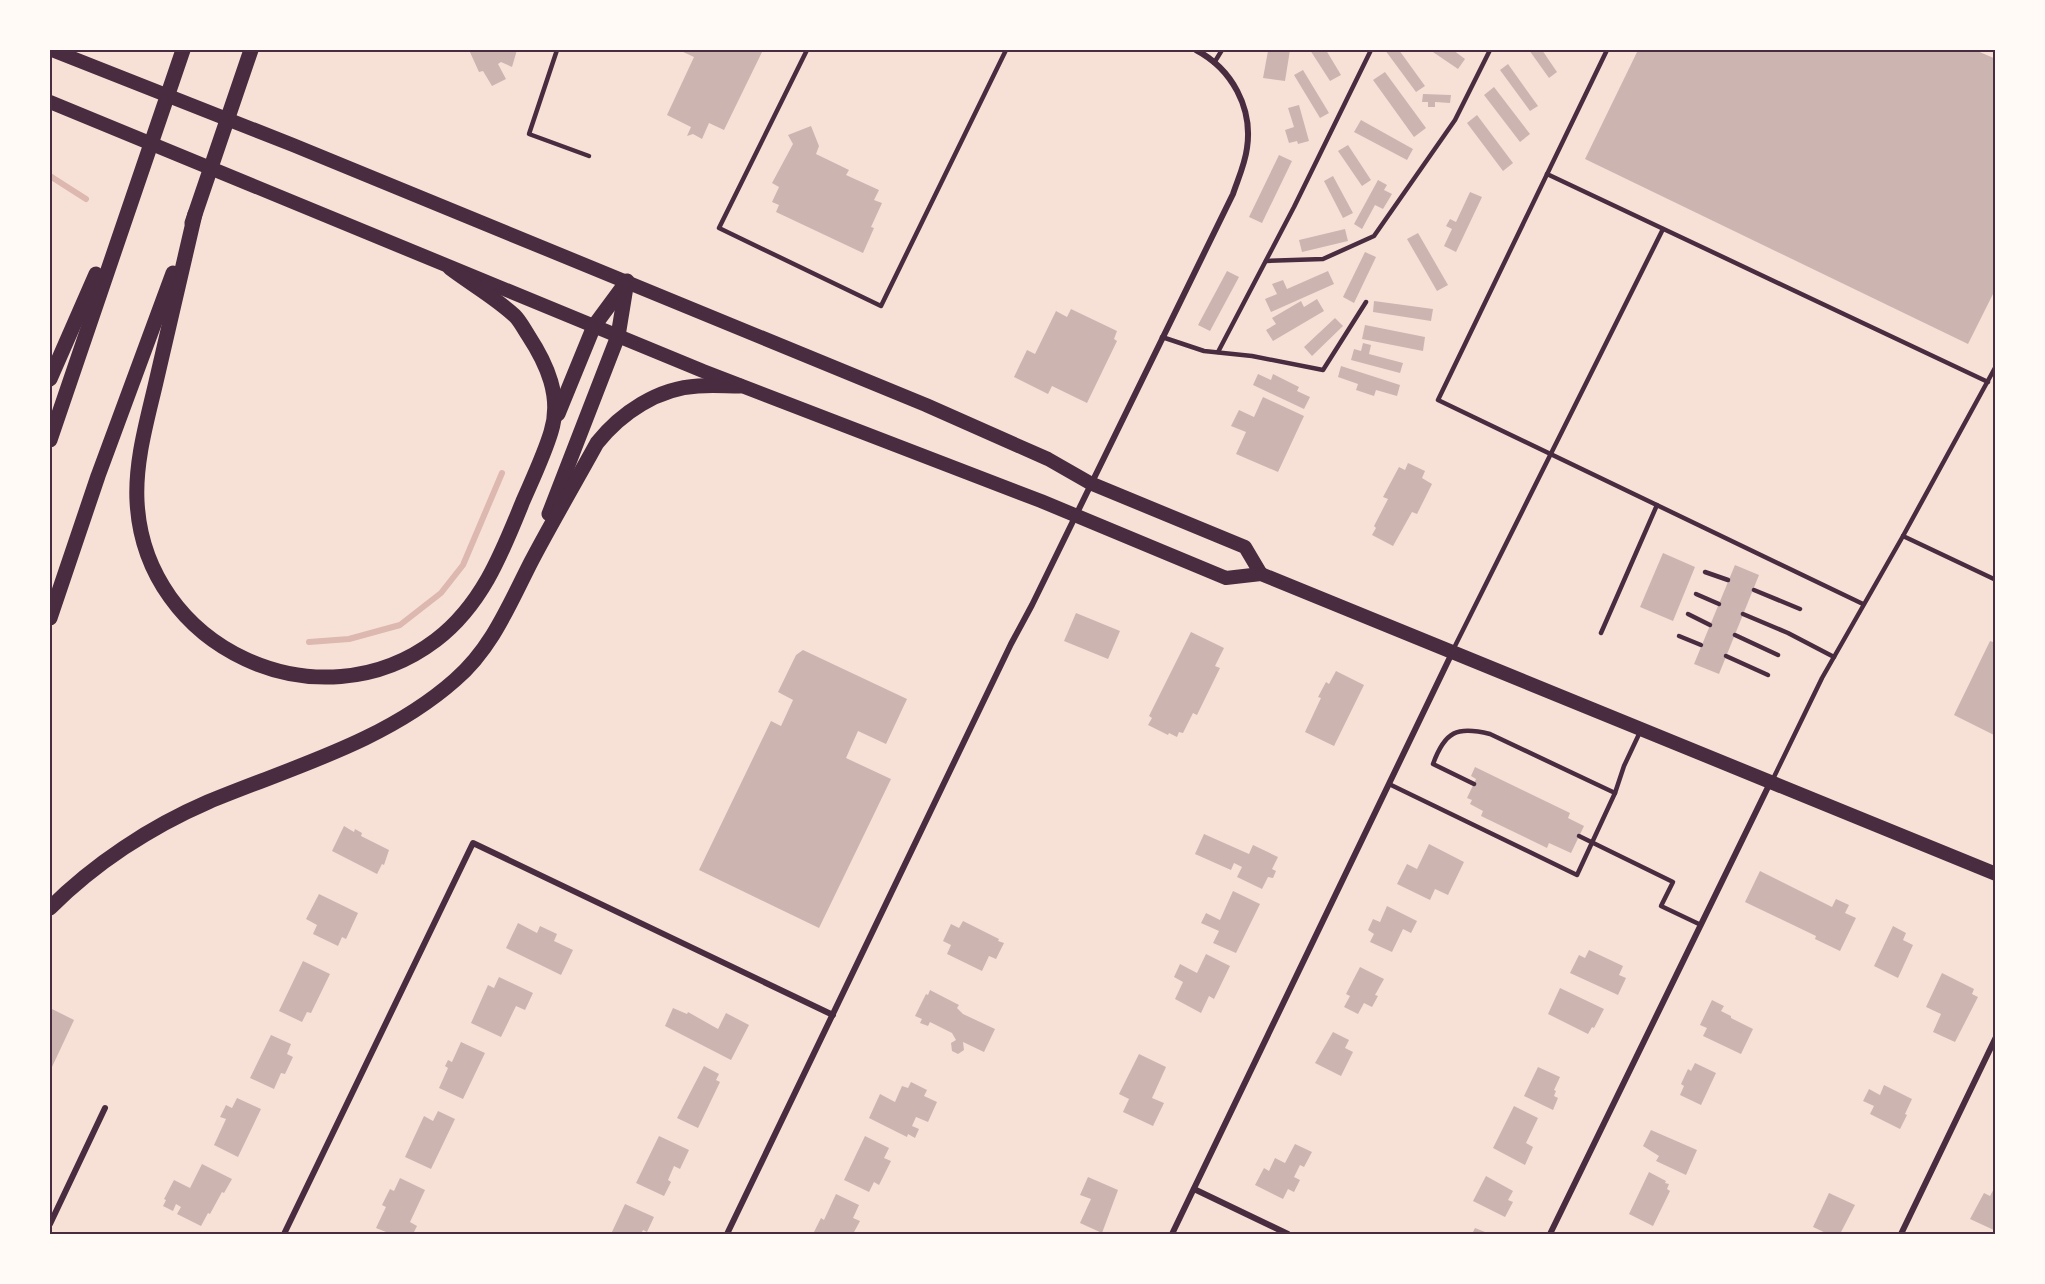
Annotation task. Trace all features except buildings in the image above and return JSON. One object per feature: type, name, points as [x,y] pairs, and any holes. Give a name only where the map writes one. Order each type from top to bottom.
[{"type":"highway","points":[[50,618],[98,476],[195,214],[251,50]]},
{"type":"highway","points":[[50,440],[182,51]]},
{"type":"highway","points":[[50,379],[134,189]]},
{"type":"highway","points":[[195,214],[142,441],[137,502],[142,532],[160,581],[193,624],[221,646],[268,668],[313,678],[374,671],[402,661],[423,649],[457,622],[469,609],[484,588],[498,561],[594,326],[627,281]]},
{"type":"highway","points":[[450,268],[516,317],[535,345],[547,370],[555,396],[552,430]]},
{"type":"highway","points":[[530,564],[618,336],[627,281]]},
{"type":"highway","points":[[50,908],[106,861],[169,821],[207,803],[351,745],[421,707],[456,679],[482,651],[499,627],[530,564],[597,443],[621,419],[649,400],[665,393],[697,386],[740,386]]},
{"type":"main road","points":[[52,50],[304,149],[926,405],[1048,459],[1090,483],[1245,547],[1261,574]]},
{"type":"main road","points":[[50,102],[740,386],[1075,515],[1226,578],[1261,574],[1995,874]]},
{"type":"street","points":[[727,1234],[1011,644],[1233,194],[1247,147],[1248,124],[1243,102],[1226,72],[1196,50]]},
{"type":"street","points":[[1172,1234],[1452,652]]},
{"type":"street","points":[[1550,1234],[1770,783]]},
{"type":"street","points":[[284,1234],[473,843],[833,1015]]},
{"type":"street","points":[[1901,1234],[1995,1037]]},
{"type":"street","points":[[50,1224],[105,1108]]},
{"type":"street","points":[[1194,1189],[1288,1234]]},
{"type":"lane","points":[[557,50],[529,134],[589,156]]},
{"type":"lane","points":[[807,50],[719,228],[881,306],[1006,50]]},
{"type":"lane","points":[[1214,63],[1222,50]]},
{"type":"lane","points":[[1218,352],[1294,207],[1371,50]]},
{"type":"lane","points":[[1266,261],[1323,259],[1374,236],[1455,120],[1490,50]]},
{"type":"lane","points":[[1607,50],[1438,400],[1863,604]]},
{"type":"lane","points":[[1546,174],[1988,382]]},
{"type":"lane","points":[[1452,652],[1663,229]]},
{"type":"lane","points":[[1162,337],[1204,351],[1252,356],[1323,370],[1366,302]]},
{"type":"lane","points":[[1770,783],[1834,657],[1995,366]]},
{"type":"lane","points":[[1601,633],[1657,506]]},
{"type":"lane","points":[[1903,536],[1995,580]]},
{"type":"lane","points":[[1705,572],[1728,580]]},
{"type":"lane","points":[[1754,590],[1800,609]]},
{"type":"lane","points":[[1696,594],[1719,604]]},
{"type":"lane","points":[[1688,614],[1710,625]]},
{"type":"lane","points":[[1743,614],[1788,633],[1834,657]]},
{"type":"lane","points":[[1735,635],[1778,655]]},
{"type":"lane","points":[[1679,636],[1701,645]]},
{"type":"lane","points":[[1726,656],[1768,675]]},
{"type":"lane","points":[[1474,784],[1433,764],[1439,748],[1452,733],[1470,729],[1490,734],[1615,793]]},
{"type":"lane","points":[[1389,784],[1577,875],[1641,730]]},
{"type":"lane","points":[[1579,836],[1673,882],[1661,906],[1701,925]]},
{"type":"waterway","points":[[50,176],[86,199]]},
{"type":"waterway","points":[[309,642],[349,639],[400,625],[441,593],[463,565],[502,473]]}]
